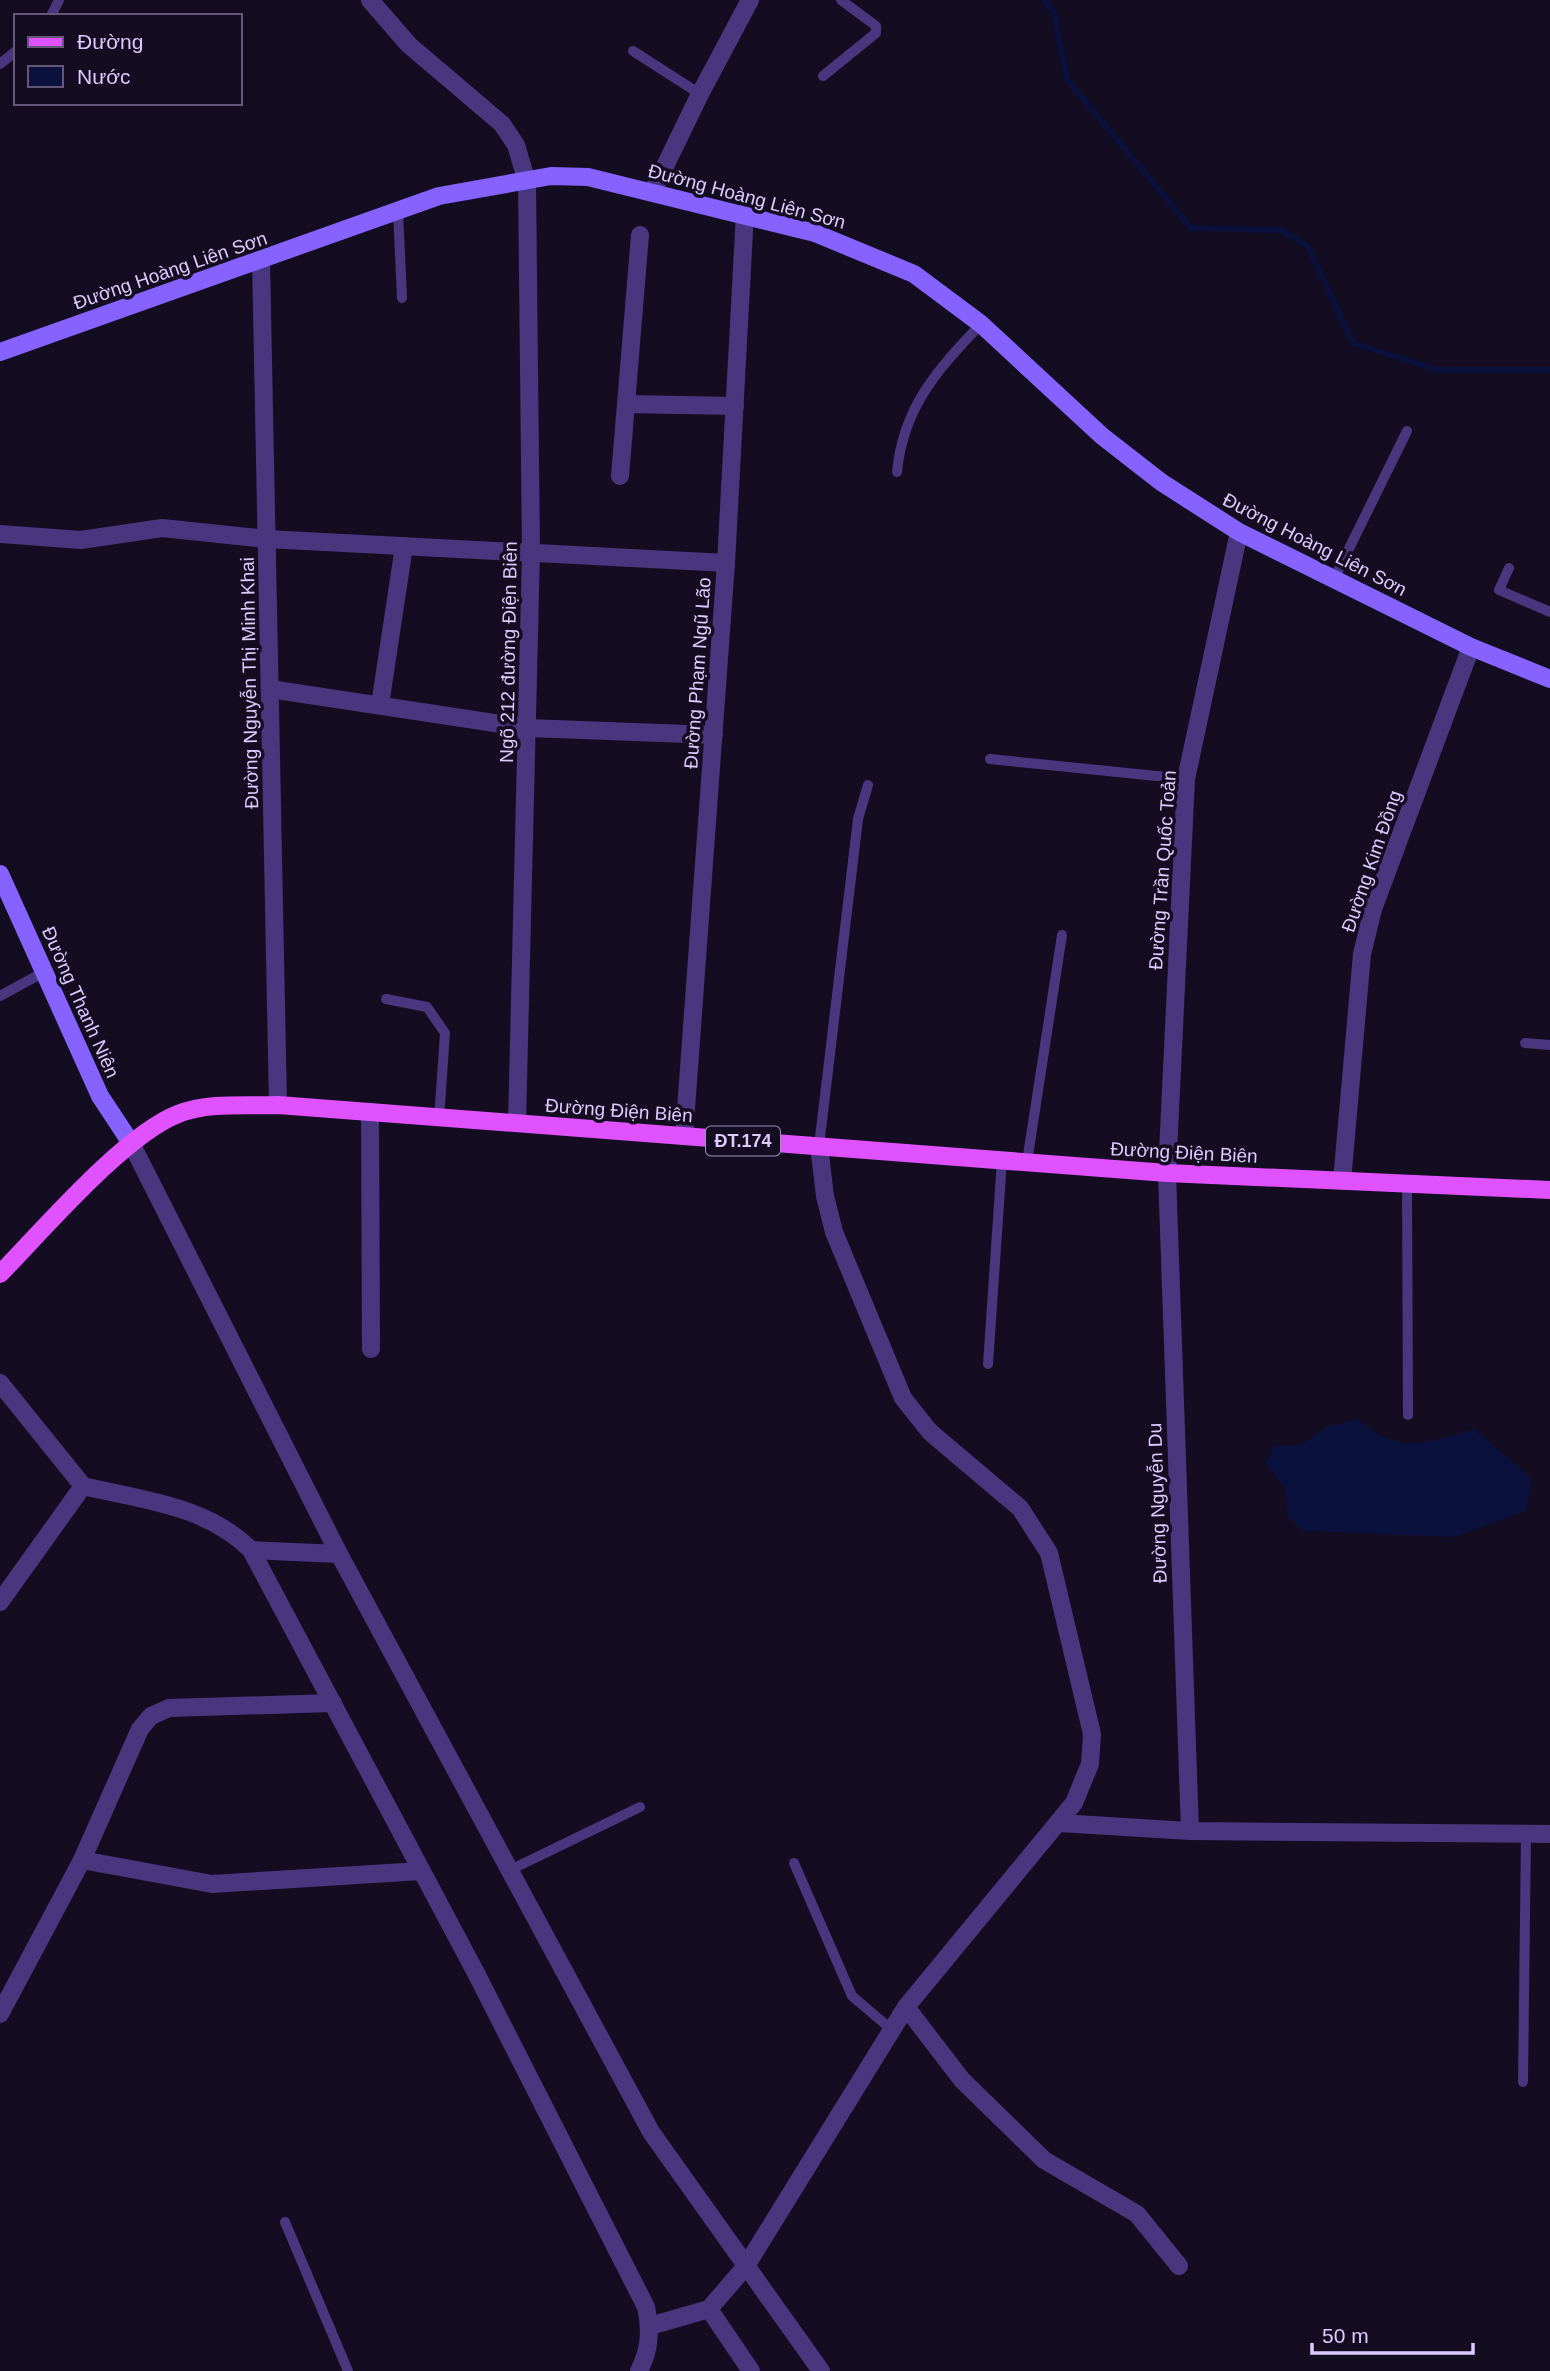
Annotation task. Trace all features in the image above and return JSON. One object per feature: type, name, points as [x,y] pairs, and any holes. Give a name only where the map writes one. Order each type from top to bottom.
[{"type":"main road","name":"Đường Hoàng Liên Sơn","points":[[0,352],[398,211],[476,187],[527,182],[551,176],[588,177],[745,213],[815,233],[886,261],[923,280],[981,324],[1102,436],[1161,482],[1240,533],[1335,577],[1471,647],[1548,673]]},
{"type":"main road","name":"Đường Thanh Niên","points":[[0,874],[100,1096],[131,1143]]},
{"type":"main road","name":"Đường Điện Biên","points":[[0,1274],[131,1143],[176,1114],[202,1107],[278,1105],[1167,1173],[1550,1190]]},
{"type":"street","name":"Ngõ 212 đường Điện Biên","points":[[370,0],[409,46],[502,124],[516,145],[527,182],[531,553],[517,1123]]},
{"type":"street","points":[[653,191],[741,4]]},
{"type":"street","name":"Đường Phạm Ngũ Lão","points":[[684,1136],[726,563],[745,213]]},
{"type":"street","points":[[620,476],[639,235]]},
{"type":"street","name":"Đường Nguyễn Thị Minh Khai","points":[[261,261],[278,1105]]},
{"type":"street","points":[[626,404],[734,406]]},
{"type":"street","points":[[0,534],[81,540],[162,528],[267,539],[726,563]]},
{"type":"street","name":"Đường Trần Quốc Toản","points":[[1167,1173],[1186,779],[1240,533]]},
{"type":"street","points":[[380,705],[404,546]]},
{"type":"street","name":"Đường Kim Đồng","points":[[1342,1181],[1362,954],[1373,909],[1471,647]]},
{"type":"street","points":[[270,689],[528,728],[714,734]]},
{"type":"street","points":[[370,1112],[371,1349]]},
{"type":"street","points":[[131,1143],[339,1554],[651,2132],[821,2371]]},
{"type":"street","points":[[650,2326],[709,2309],[746,2266],[906,2007],[1059,1823],[1084,1784],[1090,1764],[1092,1734],[1049,1553],[1020,1508],[930,1432],[902,1398],[834,1232],[825,1196],[819,1146]]},
{"type":"street","name":"Đường Nguyễn Du","points":[[1167,1173],[1189,1832]]},
{"type":"street","points":[[0,1383],[83,1486],[198,1513],[227,1528],[251,1550],[421,1871],[646,2307],[650,2326],[648,2352],[639,2371]]},
{"type":"street","points":[[0,1602],[83,1486]]},
{"type":"street","points":[[251,1550],[339,1554]]},
{"type":"street","points":[[0,2014],[82,1860],[140,1729],[150,1716],[169,1708],[333,1703]]},
{"type":"street","points":[[1059,1823],[1189,1832],[1550,1834]]},
{"type":"street","points":[[82,1860],[212,1884],[421,1871]]},
{"type":"street","points":[[906,2007],[962,2080],[1044,2160],[1137,2214],[1179,2266]]},
{"type":"street","points":[[709,2309],[751,2371]]},
{"type":"lane","points":[[823,76],[876,33],[876,26],[841,0]]},
{"type":"lane","points":[[633,51],[699,94]]},
{"type":"lane","points":[[0,64],[14,53]]},
{"type":"lane","points":[[398,211],[401,298]]},
{"type":"lane","points":[[897,472],[900,442],[909,416],[929,383],[981,324]]},
{"type":"lane","points":[[1335,577],[1407,431]]},
{"type":"lane","points":[[1509,568],[1499,590],[1550,612]]},
{"type":"lane","points":[[990,759],[1186,779]]},
{"type":"lane","points":[[819,1146],[858,819],[868,785]]},
{"type":"lane","points":[[1027,1163],[1062,936]]},
{"type":"lane","points":[[0,996],[44,972]]},
{"type":"lane","points":[[386,999],[427,1007],[445,1033],[439,1119]]},
{"type":"lane","points":[[1525,1043],[1550,1045]]},
{"type":"lane","points":[[988,1364],[1002,1160]]},
{"type":"lane","points":[[1408,1184],[1408,1415]]},
{"type":"lane","points":[[510,1870],[640,1807]]},
{"type":"lane","points":[[1523,2082],[1525,1834]]},
{"type":"lane","points":[[794,1863],[852,1996],[892,2030]]},
{"type":"lane","points":[[285,2222],[348,2371]]},
{"type":"water","points":[[1357,1419],[1373,1431],[1400,1442],[1427,1442],[1474,1429],[1532,1479],[1526,1511],[1454,1537],[1302,1531],[1287,1515],[1285,1488],[1265,1463],[1274,1446],[1300,1445],[1326,1427]]},
{"type":"waterway","points":[[1044,0],[1054,13],[1067,80],[1191,228],[1281,230],[1308,247],[1353,343],[1437,370],[1550,370]]}]
